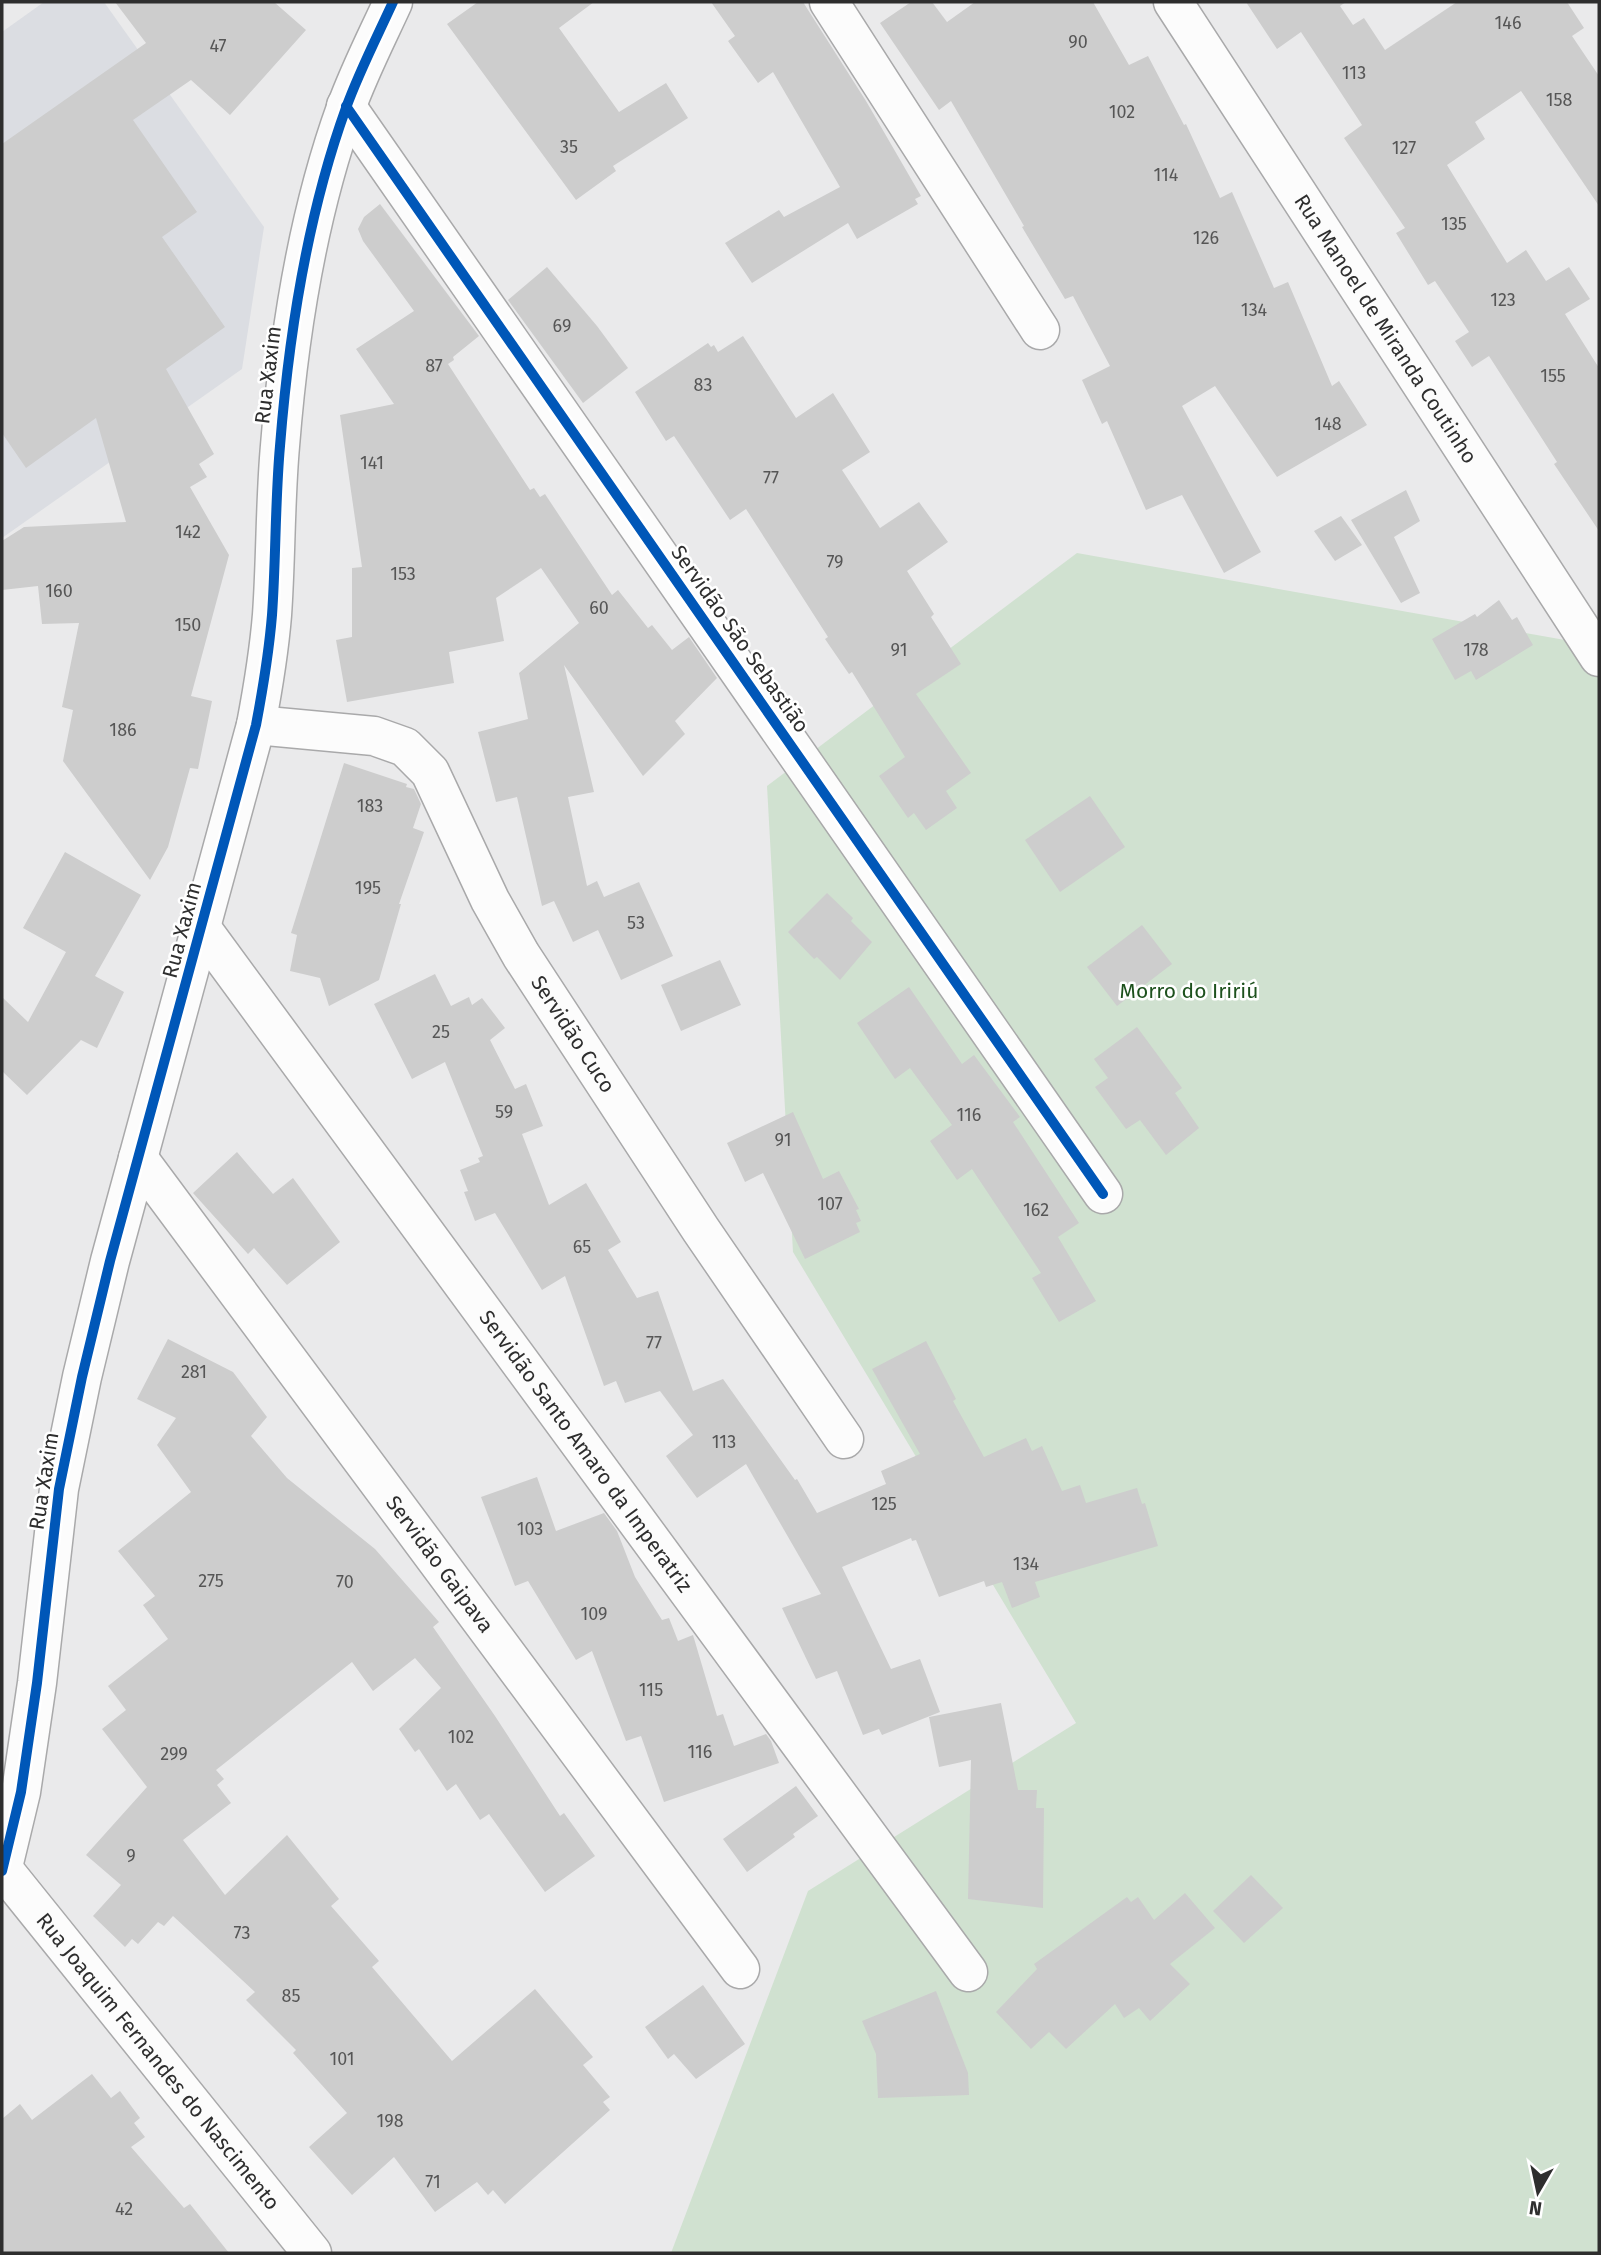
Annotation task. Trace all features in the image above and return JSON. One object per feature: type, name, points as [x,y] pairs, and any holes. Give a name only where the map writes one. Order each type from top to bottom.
[{"type":"street","name":"Rua Xaxim","points":[[2,1870],[21,1792],[37,1683],[59,1489],[82,1377],[110,1261],[256,725],[267,671],[279,447],[290,342],[309,239],[346,106],[393,2]]},
{"type":"street","points":[[829,2],[1040,330]]},
{"type":"street","name":"Rua Manoel de Miranda Coutinho","points":[[1173,2],[1599,657]]},
{"type":"street","name":"Servidão São Sebastião","points":[[346,106],[1103,1194]]},
{"type":"street","name":"Servidão Cuco","points":[[256,725],[374,736],[405,747],[430,772],[490,900],[521,955],[701,1230],[845,1439]]},
{"type":"street","name":"Servidão Santo Amaro da Imperatriz","points":[[202,929],[968,1972]]},
{"type":"street","name":"Servidão Gaipava","points":[[138,1158],[740,1969]]},
{"type":"street","name":"Rua Joaquim Fernandes do Nascimento","points":[[2,1870],[312,2253]]},
{"type":"shaded area","points":[[44,2],[104,2],[264,227],[242,369],[2,538],[2,32]]},
{"type":"green space","name":"Morro do Iririú","points":[[1077,553],[1599,646],[1599,2253],[671,2253],[808,1891],[1076,1723],[793,1252],[767,786]]},
{"type":"building","points":[[115,2],[274,2],[306,30],[230,115],[191,80],[133,120],[197,212],[162,237],[225,327],[166,369],[214,454],[199,464],[207,477],[190,487],[229,555],[191,696],[212,701],[198,769],[190,768],[168,847],[150,880],[63,761],[73,710],[62,707],[79,623],[42,624],[38,586],[2,590],[2,541],[24,527],[126,522],[96,418],[26,468],[2,433],[2,144],[146,43]]},
{"type":"building","points":[[478,2],[594,2],[559,28],[619,112],[666,83],[688,118],[613,166],[616,171],[576,200],[447,24]]},
{"type":"building","points":[[711,2],[803,2],[866,101],[921,196],[915,199],[918,204],[857,239],[848,223],[752,283],[725,243],[779,210],[784,217],[840,187],[773,72],[758,83],[728,41],[735,36]]},
{"type":"building","points":[[911,2],[932,2],[947,22],[975,2],[1093,2],[1129,65],[1148,56],[1184,125],[1186,124],[1220,198],[1232,192],[1274,288],[1288,282],[1332,386],[1339,381],[1367,425],[1277,477],[1215,386],[1182,406],[1261,552],[1224,573],[1182,495],[1146,510],[1107,421],[1102,424],[1082,380],[1110,366],[1073,296],[1065,299],[951,101],[939,110],[880,23]]},
{"type":"building","points":[[1246,2],[1346,2],[1340,6],[1353,25],[1364,18],[1385,50],[1457,2],[1567,2],[1584,28],[1572,36],[1599,76],[1599,206],[1521,91],[1475,122],[1485,139],[1447,165],[1507,263],[1526,250],[1546,281],[1569,267],[1590,299],[1565,314],[1599,368],[1599,531],[1554,464],[1557,462],[1489,356],[1472,367],[1455,341],[1469,332],[1435,281],[1428,285],[1396,233],[1405,228],[1344,138],[1362,125],[1301,32],[1277,49]]},
{"type":"building","points":[[380,204],[479,336],[448,364],[530,490],[534,488],[540,497],[545,494],[612,595],[618,590],[648,628],[652,625],[672,650],[689,637],[717,678],[675,721],[685,734],[643,776],[564,665],[594,792],[568,797],[587,886],[597,881],[604,897],[639,882],[673,956],[621,980],[598,930],[573,942],[554,901],[542,906],[517,797],[496,802],[478,732],[528,719],[519,673],[579,623],[541,568],[496,598],[504,641],[449,652],[454,683],[347,702],[336,640],[352,637],[352,568],[362,567],[340,415],[394,404],[356,349],[414,311],[363,241],[358,229],[364,217]]},
{"type":"building","points":[[547,267],[628,368],[583,403],[508,300]]},
{"type":"building","points":[[743,336],[796,418],[833,393],[870,452],[842,470],[880,528],[919,502],[948,542],[907,571],[934,614],[931,617],[961,664],[916,694],[971,773],[946,791],[957,808],[926,830],[914,813],[908,818],[879,776],[905,757],[852,672],[849,674],[825,639],[828,637],[746,509],[730,520],[674,436],[666,441],[635,392],[708,343],[711,347],[714,345],[718,352]]},
{"type":"building","points":[[1406,490],[1420,521],[1394,537],[1420,593],[1401,603],[1351,520]]},
{"type":"building","points":[[1341,516],[1362,545],[1335,561],[1314,531]]},
{"type":"building","points":[[1499,600],[1512,620],[1517,617],[1533,645],[1476,680],[1471,671],[1455,680],[1432,639],[1475,614],[1477,617]]},
{"type":"building","points":[[344,763],[407,784],[406,787],[414,789],[421,804],[413,828],[424,832],[399,904],[379,980],[329,1006],[320,978],[290,971],[297,935],[291,933]]},
{"type":"building","points":[[1090,796],[1125,847],[1060,892],[1025,840]]},
{"type":"building","points":[[65,852],[141,895],[95,976],[124,992],[97,1048],[81,1040],[27,1095],[2,1071],[2,997],[28,1022],[66,952],[23,928]]},
{"type":"building","points":[[827,893],[853,918],[851,921],[872,942],[840,980],[817,957],[814,959],[788,932]]},
{"type":"building","points":[[1142,925],[1172,964],[1117,1006],[1087,967]]},
{"type":"building","points":[[720,960],[741,1005],[681,1031],[661,985]]},
{"type":"building","points":[[435,974],[451,1006],[469,997],[472,1005],[482,998],[505,1028],[490,1040],[515,1089],[526,1084],[543,1126],[522,1134],[549,1205],[586,1183],[621,1242],[608,1250],[637,1298],[658,1291],[693,1391],[723,1379],[795,1480],[797,1479],[817,1513],[886,1484],[881,1471],[920,1454],[872,1369],[926,1341],[956,1399],[953,1401],[984,1457],[1026,1438],[1032,1451],[1042,1446],[1062,1491],[1080,1485],[1086,1503],[1137,1488],[1142,1504],[1145,1503],[1158,1546],[1035,1582],[1040,1597],[1012,1608],[1002,1582],[986,1587],[984,1581],[939,1597],[916,1540],[912,1541],[911,1538],[842,1567],[891,1669],[920,1659],[940,1712],[882,1735],[879,1729],[863,1735],[837,1671],[816,1679],[782,1608],[821,1594],[746,1464],[697,1498],[666,1456],[693,1435],[660,1391],[625,1403],[616,1381],[604,1386],[565,1276],[542,1290],[495,1213],[475,1221],[464,1192],[468,1191],[460,1170],[480,1162],[478,1158],[483,1156],[445,1062],[412,1079],[374,1004]]},
{"type":"building","points":[[909,987],[962,1064],[974,1055],[1020,1117],[1013,1122],[1079,1223],[1058,1237],[1096,1301],[1059,1322],[1032,1278],[1041,1273],[972,1169],[957,1180],[930,1141],[952,1125],[910,1068],[895,1079],[857,1023]]},
{"type":"building","points":[[1137,1027],[1182,1088],[1175,1093],[1199,1128],[1166,1155],[1140,1120],[1126,1129],[1095,1087],[1108,1078],[1094,1059]]},
{"type":"building","points":[[793,1112],[823,1179],[839,1171],[859,1209],[856,1210],[861,1221],[856,1223],[860,1232],[805,1259],[763,1173],[745,1182],[727,1143]]},
{"type":"building","points":[[237,1152],[273,1194],[293,1178],[340,1242],[287,1285],[254,1248],[248,1254],[193,1193]]},
{"type":"building","points":[[168,1339],[233,1372],[267,1417],[251,1436],[287,1478],[375,1549],[439,1622],[433,1627],[560,1816],[564,1813],[595,1856],[545,1892],[489,1814],[480,1820],[456,1784],[447,1791],[419,1749],[415,1752],[399,1729],[441,1688],[415,1658],[373,1691],[352,1662],[216,1770],[224,1779],[217,1785],[231,1803],[183,1840],[225,1895],[287,1835],[339,1899],[331,1906],[379,1961],[372,1967],[452,2061],[535,1989],[593,2057],[583,2065],[610,2097],[603,2102],[610,2110],[505,2204],[493,2190],[488,2195],[477,2182],[435,2212],[394,2157],[352,2195],[309,2147],[347,2113],[293,2053],[296,2050],[246,2000],[255,1992],[173,1916],[164,1926],[158,1922],[138,1944],[132,1939],[125,1947],[93,1916],[121,1885],[86,1855],[147,1787],[102,1729],[126,1710],[108,1686],[168,1639],[143,1605],[155,1596],[118,1551],[191,1492],[157,1445],[176,1418],[137,1399]]},
{"type":"building","points":[[537,1477],[556,1531],[604,1513],[617,1531],[635,1577],[662,1620],[669,1618],[678,1641],[693,1635],[717,1716],[723,1714],[734,1746],[766,1734],[779,1763],[664,1802],[641,1736],[626,1741],[592,1651],[576,1660],[528,1581],[515,1586],[481,1497]]},
{"type":"building","points":[[1001,1703],[1018,1790],[1037,1790],[1036,1808],[1044,1808],[1043,1908],[968,1899],[971,1760],[939,1767],[929,1717]]},
{"type":"building","points":[[796,1786],[818,1816],[793,1834],[795,1837],[747,1872],[723,1839]]},
{"type":"building","points":[[1251,1875],[1283,1908],[1244,1943],[1213,1911]]},
{"type":"building","points":[[1185,1893],[1215,1928],[1170,1964],[1190,1984],[1150,2021],[1139,2008],[1124,2018],[1115,2004],[1066,2049],[1049,2032],[1031,2049],[996,2012],[1037,1969],[1034,1964],[1127,1897],[1131,1902],[1138,1897],[1154,1920]]},
{"type":"building","points":[[703,1985],[745,2044],[696,2079],[674,2054],[668,2059],[645,2027]]},
{"type":"building","points":[[936,1991],[968,2073],[969,2095],[878,2098],[876,2054],[862,2021]]},
{"type":"building","points":[[92,2074],[111,2098],[120,2091],[140,2118],[134,2123],[145,2137],[131,2147],[184,2208],[190,2204],[229,2253],[2,2253],[2,2119],[20,2104],[32,2120]]},
{"type":"cycle path","points":[[2,1871],[21,1792],[37,1683],[59,1489],[82,1377],[110,1261],[256,725],[272,615],[277,488],[284,403],[310,232],[346,108],[393,2]]},
{"type":"cycle path","points":[[346,106],[1103,1194]]}]
